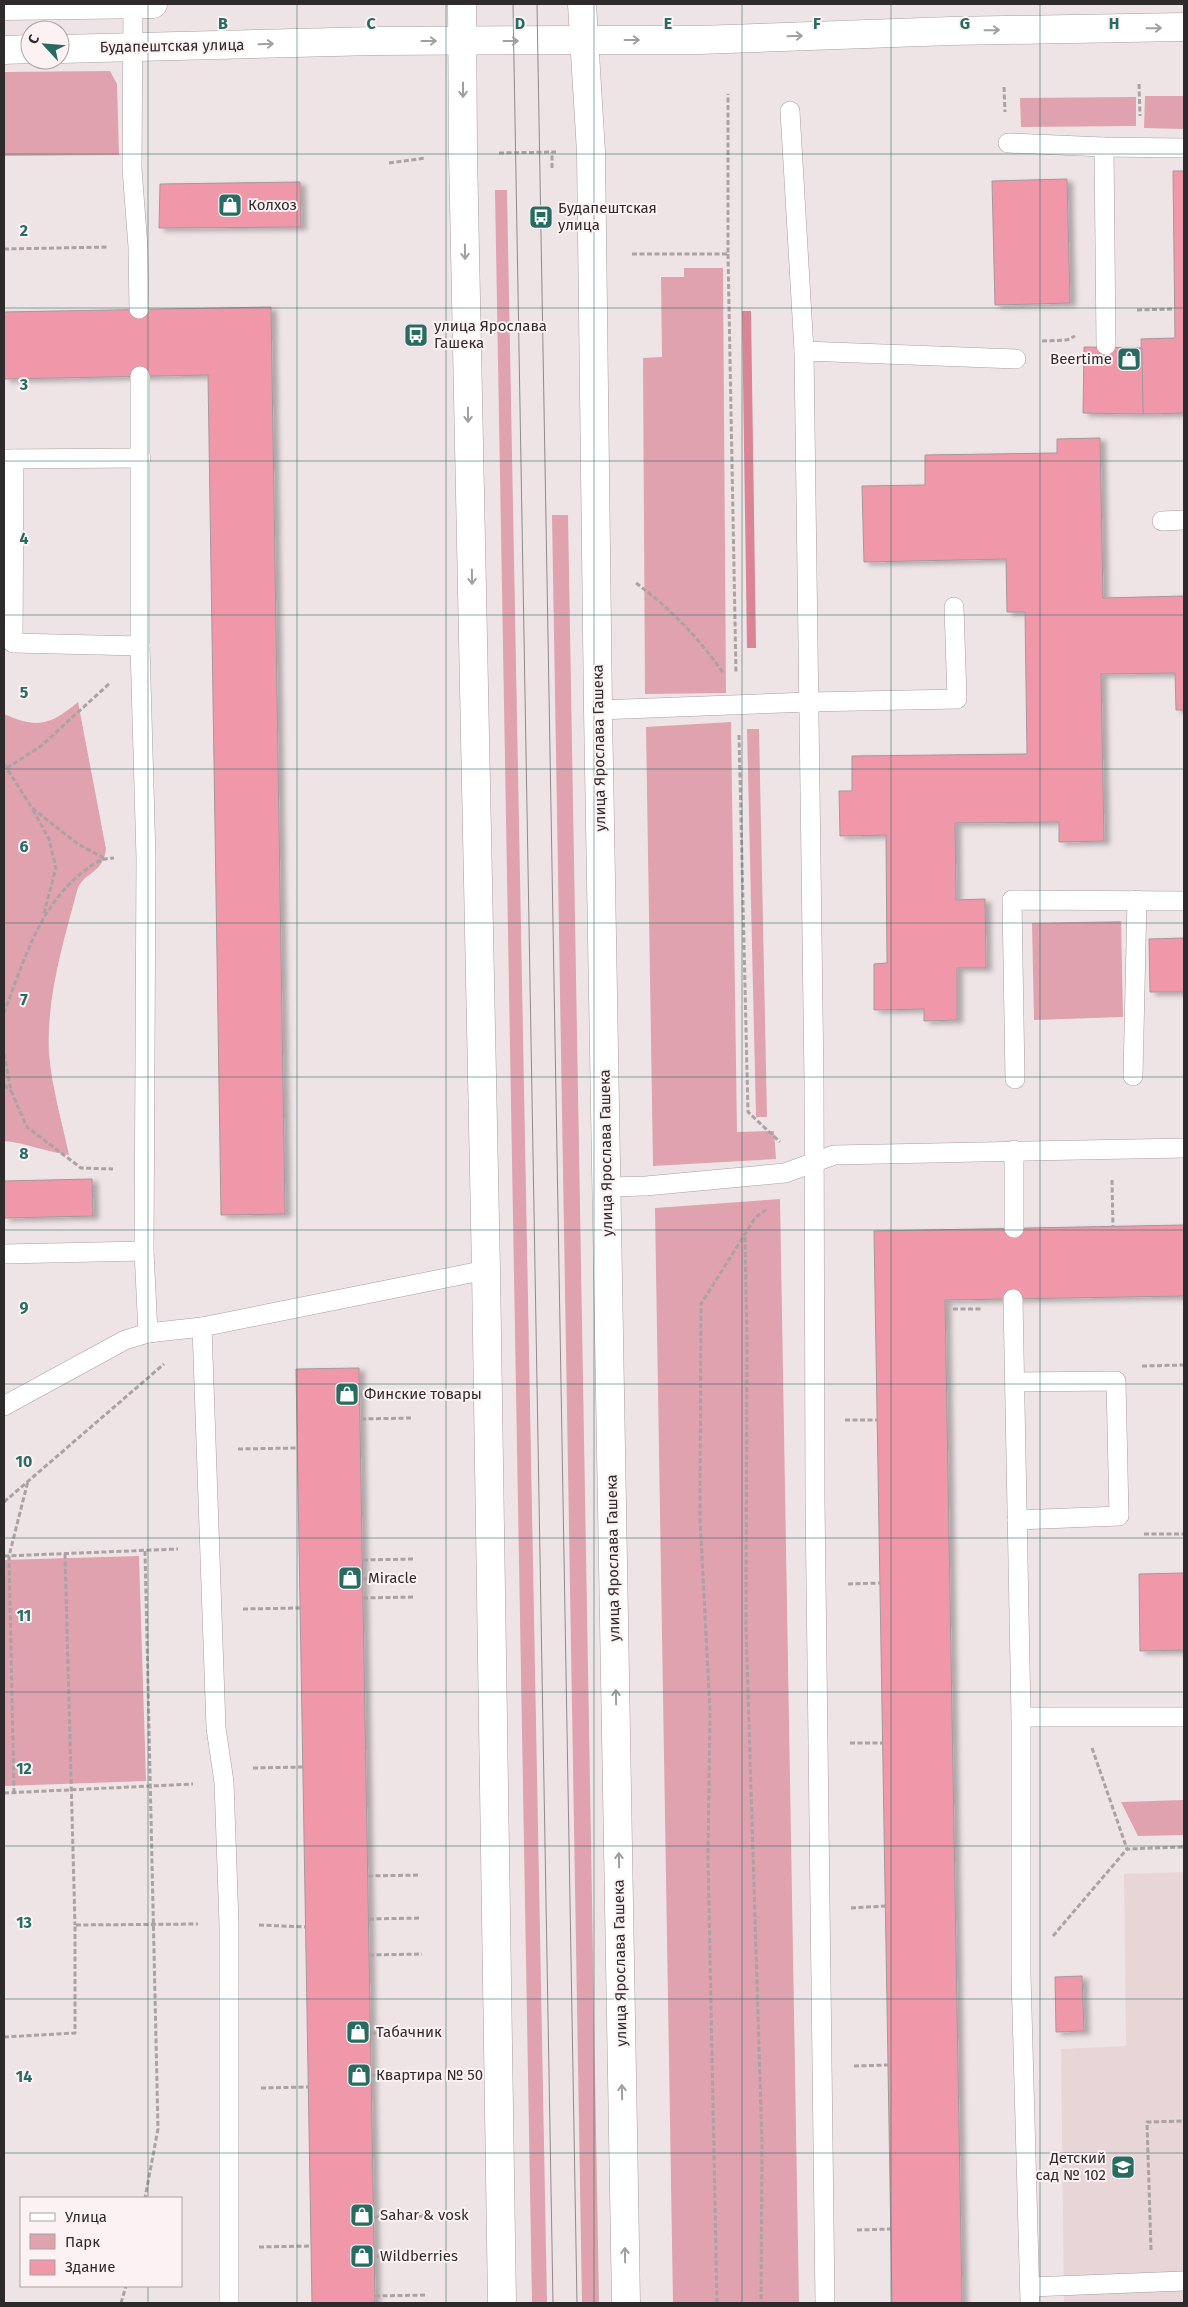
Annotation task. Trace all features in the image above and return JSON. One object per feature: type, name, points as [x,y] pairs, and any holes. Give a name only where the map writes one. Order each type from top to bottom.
[{"type":"street","points":[[4,6],[153,4]]},
{"type":"street","points":[[462,4],[463,163],[486,1270],[502,2303]]},
{"type":"street","name":"улица Ярослава Гашека","points":[[582,4],[592,152],[598,710],[626,2303]]},
{"type":"street","name":"Будапештская улица","points":[[70,49],[462,41],[698,40],[951,31],[1184,27]]},
{"type":"street","points":[[4,50],[20,49]]},
{"type":"lane","points":[[133,4],[132,169],[138,247],[139,309]]},
{"type":"lane","points":[[790,111],[804,351],[814,1082],[812,1164],[825,2303]]},
{"type":"lane","points":[[1008,143],[1184,148]]},
{"type":"lane","points":[[1104,147],[1106,338]]},
{"type":"lane","points":[[804,351],[1016,359]]},
{"type":"lane","points":[[140,376],[140,646],[146,858],[144,1251],[148,1333]]},
{"type":"lane","points":[[140,646],[13,643],[9,459],[141,458]]},
{"type":"lane","points":[[1162,521],[1184,520]]},
{"type":"lane","points":[[598,710],[809,702],[957,699],[954,607]]},
{"type":"lane","points":[[1015,1079],[1012,900],[1184,900]]},
{"type":"lane","points":[[1133,1076],[1137,900]]},
{"type":"lane","points":[[607,1187],[646,1186],[785,1173],[834,1155],[1184,1148]]},
{"type":"lane","points":[[1014,1150],[1014,1228]]},
{"type":"lane","points":[[4,1254],[144,1251]]},
{"type":"lane","points":[[4,1406],[125,1340],[148,1333],[202,1327],[486,1270]]},
{"type":"lane","points":[[1013,1299],[1021,1718],[1021,1974],[1030,2295],[1152,2282],[1184,2281]]},
{"type":"lane","points":[[202,1327],[216,1728],[223,1775],[229,1924],[229,2303]]},
{"type":"lane","points":[[1016,1382],[1116,1381],[1119,1516],[1017,1520]]},
{"type":"lane","points":[[1021,1718],[1184,1717]]},
{"type":"path","points":[[728,94],[728,254],[737,682]]},
{"type":"path","points":[[552,152],[552,168]]},
{"type":"path","points":[[494,153],[561,152]]},
{"type":"path","points":[[389,163],[434,157]]},
{"type":"path","points":[[4,249],[138,247]]},
{"type":"path","points":[[632,254],[728,254]]},
{"type":"path","points":[[1107,310],[1174,309]]},
{"type":"path","points":[[1016,359],[1015,343],[1067,340],[1082,332],[1106,338]]},
{"type":"path","points":[[636,583],[651,594],[699,639],[726,677]]},
{"type":"path","points":[[7,768],[41,746],[113,680]]},
{"type":"path","points":[[739,733],[748,1112],[779,1141]]},
{"type":"path","points":[[4,764],[49,839],[56,868],[44,916],[4,1013]]},
{"type":"path","points":[[32,808],[78,844],[105,858]]},
{"type":"path","points":[[44,916],[69,883],[97,862],[105,858],[118,858]]},
{"type":"path","points":[[4,1054],[10,1091],[27,1127],[81,1168]]},
{"type":"path","points":[[4,1085],[10,1091]]},
{"type":"path","points":[[1112,1148],[1113,1226]]},
{"type":"path","points":[[717,2303],[708,1857],[710,1712],[700,1518],[701,1304],[755,1218],[772,1204]]},
{"type":"path","points":[[745,1235],[747,1342],[746,1627],[762,2144],[761,2303]]},
{"type":"path","points":[[4,1502],[169,1360],[202,1327]]},
{"type":"path","points":[[1116,1381],[1141,1366],[1184,1365]]},
{"type":"path","points":[[360,1395],[411,1394]]},
{"type":"path","points":[[360,1419],[412,1418]]},
{"type":"path","points":[[838,1420],[877,1420]]},
{"type":"path","points":[[206,1450],[298,1448]]},
{"type":"path","points":[[14,1793],[9,1556],[28,1481]]},
{"type":"path","points":[[1119,1516],[1145,1535],[1184,1534]]},
{"type":"path","points":[[4,1556],[164,1550]]},
{"type":"path","points":[[145,1551],[158,2129],[146,2197]]},
{"type":"path","points":[[4,2036],[75,2032],[72,1790],[64,1554]]},
{"type":"path","points":[[363,1560],[414,1559]]},
{"type":"path","points":[[363,1579],[414,1578]]},
{"type":"path","points":[[840,1585],[880,1584]]},
{"type":"path","points":[[363,1598],[415,1597]]},
{"type":"path","points":[[211,1610],[300,1608]]},
{"type":"path","points":[[1081,1718],[1127,1849]]},
{"type":"path","points":[[843,1743],[882,1743]]},
{"type":"path","points":[[4,1793],[150,1786],[223,1775],[303,1767]]},
{"type":"path","points":[[1021,1974],[1127,1849],[1184,1847]]},
{"type":"path","points":[[368,1876],[420,1875]]},
{"type":"path","points":[[846,1908],[885,1906]]},
{"type":"path","points":[[369,1919],[420,1918]]},
{"type":"path","points":[[75,1925],[198,1924]]},
{"type":"path","points":[[229,1924],[306,1927]]},
{"type":"path","points":[[369,1955],[422,1954]]},
{"type":"path","points":[[371,2033],[423,2032]]},
{"type":"path","points":[[848,2066],[888,2065]]},
{"type":"path","points":[[371,2075],[424,2074]]},
{"type":"path","points":[[230,2088],[308,2087]]},
{"type":"path","points":[[1152,2282],[1147,2122],[1184,2120]]},
{"type":"path","points":[[374,2217],[426,2216]]},
{"type":"path","points":[[851,2230],[891,2229]]},
{"type":"path","points":[[229,2247],[311,2246]]},
{"type":"path","points":[[375,2256],[427,2256]]},
{"type":"path","points":[[121,2303],[126,2287]]},
{"type":"path","points":[[375,2296],[428,2295]]},
{"type":"shaded area","points":[[742,311],[751,311],[756,648],[747,648]]},
{"type":"shaded area","name":"Детский сад № 102","points":[[1184,1872],[1184,2303],[1064,2303],[1061,2049],[1126,2046],[1124,1874]]},
{"type":"green space","points":[[110,71],[117,84],[119,155],[4,156],[4,72]]},
{"type":"green space","points":[[1145,96],[1184,96],[1184,129],[1144,128]]},
{"type":"green space","points":[[1136,97],[1136,126],[1021,127],[1020,98]]},
{"type":"green space","points":[[495,190],[507,190],[547,2303],[532,2303]]},
{"type":"green space","points":[[684,268],[723,268],[726,693],[645,694],[643,358],[662,357],[661,277],[684,277]]},
{"type":"green space","points":[[552,515],[568,515],[599,2303],[582,2303]]},
{"type":"green space","points":[[78,702],[106,849],[101,864],[83,880],[77,891],[57,971],[50,1012],[50,1067],[69,1155],[4,1141],[4,714],[26,722],[43,722],[59,716]]},
{"type":"green space","points":[[731,722],[737,1132],[774,1131],[776,1159],[653,1166],[646,727]]},
{"type":"green space","points":[[747,729],[759,729],[767,1117],[756,1117]]},
{"type":"green space","points":[[1121,921],[1123,1017],[1034,1020],[1032,923]]},
{"type":"green space","points":[[780,1199],[799,2303],[673,2303],[655,1208]]},
{"type":"green space","points":[[139,1556],[146,1781],[4,1786],[4,1560]]},
{"type":"green space","points":[[1184,1800],[1184,1835],[1138,1836],[1121,1802]]},
{"type":"building","points":[[1173,171],[1184,171],[1184,413],[1143,414],[1141,339],[1175,338]]},
{"type":"building","points":[[1067,179],[1070,303],[995,305],[992,181]]},
{"type":"building","name":"Колхоз","points":[[300,182],[301,227],[159,228],[160,184]]},
{"type":"building","points":[[271,307],[285,1214],[221,1215],[208,375],[4,379],[4,312]]},
{"type":"building","points":[[1084,347],[1142,348],[1143,414],[1083,413]]},
{"type":"building","points":[[1100,438],[1103,598],[1184,596],[1184,710],[1176,710],[1175,673],[1101,674],[1104,841],[1059,842],[1059,822],[955,823],[956,900],[985,899],[986,968],[957,968],[957,1020],[924,1021],[924,1009],[874,1010],[874,964],[887,963],[886,835],[840,836],[839,791],[852,791],[852,756],[1027,754],[1025,612],[1007,612],[1006,559],[864,562],[862,486],[925,485],[925,455],[1057,453],[1057,439]]},
{"type":"building","points":[[1184,938],[1184,992],[1150,992],[1149,939]]},
{"type":"building","points":[[92,1179],[93,1216],[4,1218],[4,1181]]},
{"type":"building","points":[[1184,1225],[1184,1296],[945,1300],[962,2303],[892,2303],[874,1231]]},
{"type":"building","points":[[359,1368],[375,2303],[312,2303],[296,1369]]},
{"type":"building","points":[[1184,1573],[1184,1650],[1140,1651],[1139,1574]]},
{"type":"building","points":[[1082,1976],[1084,2031],[1056,2032],[1055,1977]]},
{"type":"tram line","points":[[513,4],[553,2303]]},
{"type":"tram line","points":[[537,4],[577,2303]]},
{"type":"place","name":"Колхоз","points":[[230,205]]},
{"type":"place","name":"Будапештская улица","points":[[541,217]]},
{"type":"place","name":"улица Ярослава Гашека","points":[[416,335]]},
{"type":"place","name":"Beertime","points":[[1129,359]]},
{"type":"place","name":"Финские товары","points":[[347,1394]]},
{"type":"place","name":"Miracle","points":[[350,1578]]},
{"type":"place","name":"Табачник","points":[[358,2032]]},
{"type":"place","name":"Квартира № 50","points":[[359,2075]]},
{"type":"place","name":"Детский сад № 102","points":[[1123,2167]]},
{"type":"place","name":"Sahar & vosk","points":[[362,2215]]},
{"type":"place","name":"Wildberries","points":[[362,2256]]}]
